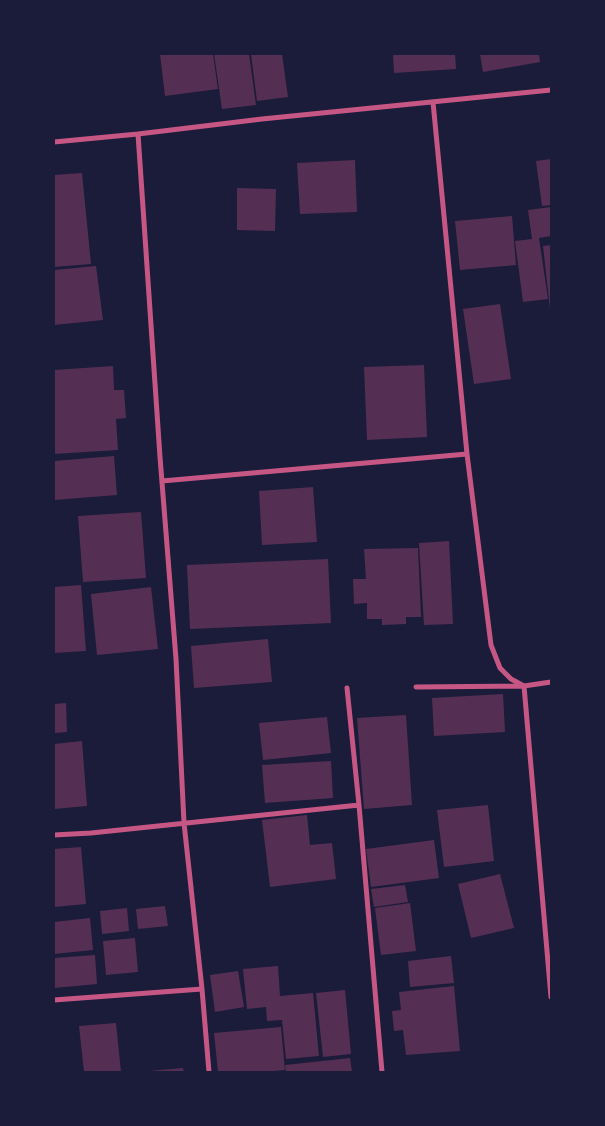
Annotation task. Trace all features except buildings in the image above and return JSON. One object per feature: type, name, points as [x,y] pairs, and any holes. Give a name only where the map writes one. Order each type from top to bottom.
[{"type":"street","points":[[54,142],[551,90]]},
{"type":"street","points":[[433,102],[467,454],[491,645],[500,668],[512,679],[524,686]]},
{"type":"street","points":[[138,134],[176,659],[184,823],[209,1072]]},
{"type":"street","points":[[162,481],[467,454]]},
{"type":"street","points":[[416,687],[524,686],[551,682]]},
{"type":"street","points":[[524,686],[551,997]]},
{"type":"street","points":[[347,688],[382,1072]]},
{"type":"street","points":[[54,835],[92,833],[359,805]]},
{"type":"street","points":[[54,1000],[202,989]]}]
